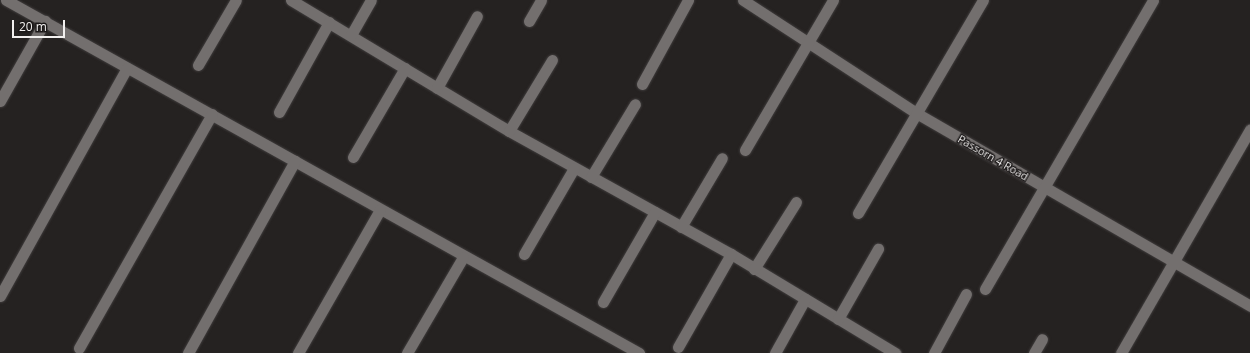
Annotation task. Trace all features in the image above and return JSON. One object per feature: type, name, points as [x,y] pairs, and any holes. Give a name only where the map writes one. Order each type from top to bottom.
[{"type":"street","points":[[6,0],[212,114],[463,257],[639,353]]},
{"type":"street","points":[[198,65],[236,0]]},
{"type":"street","points":[[292,0],[509,131],[731,254],[892,352]]},
{"type":"street","points":[[351,35],[371,0]]},
{"type":"street","points":[[529,21],[541,0]]},
{"type":"street","points":[[642,84],[688,0]]},
{"type":"street","name":"Passorn 4 Road","points":[[743,0],[808,45],[918,114],[1174,264],[1250,306]]},
{"type":"street","points":[[745,150],[834,0]]},
{"type":"street","points":[[858,213],[918,114],[983,0]]},
{"type":"street","points":[[985,289],[1046,189],[1153,0]]},
{"type":"street","points":[[437,88],[477,16]]},
{"type":"street","points":[[0,101],[45,22]]},
{"type":"street","points":[[279,112],[329,22]]},
{"type":"street","points":[[509,131],[552,60]]},
{"type":"street","points":[[0,296],[127,68]]},
{"type":"street","points":[[353,157],[405,68]]},
{"type":"street","points":[[591,177],[635,104]]},
{"type":"street","points":[[79,348],[212,114]]},
{"type":"street","points":[[1121,353],[1174,264],[1250,130]]},
{"type":"street","points":[[682,227],[722,158]]},
{"type":"street","points":[[188,353],[295,161]]},
{"type":"street","points":[[524,254],[574,168]]},
{"type":"street","points":[[754,269],[796,202]]},
{"type":"street","points":[[298,353],[380,210]]},
{"type":"street","points":[[603,302],[655,212]]},
{"type":"street","points":[[838,319],[878,249]]},
{"type":"street","points":[[678,347],[731,254]]},
{"type":"street","points":[[407,353],[463,257]]},
{"type":"street","points":[[934,353],[966,294]]},
{"type":"street","points":[[775,353],[805,299]]},
{"type":"street","points":[[1034,353],[1042,339]]}]
